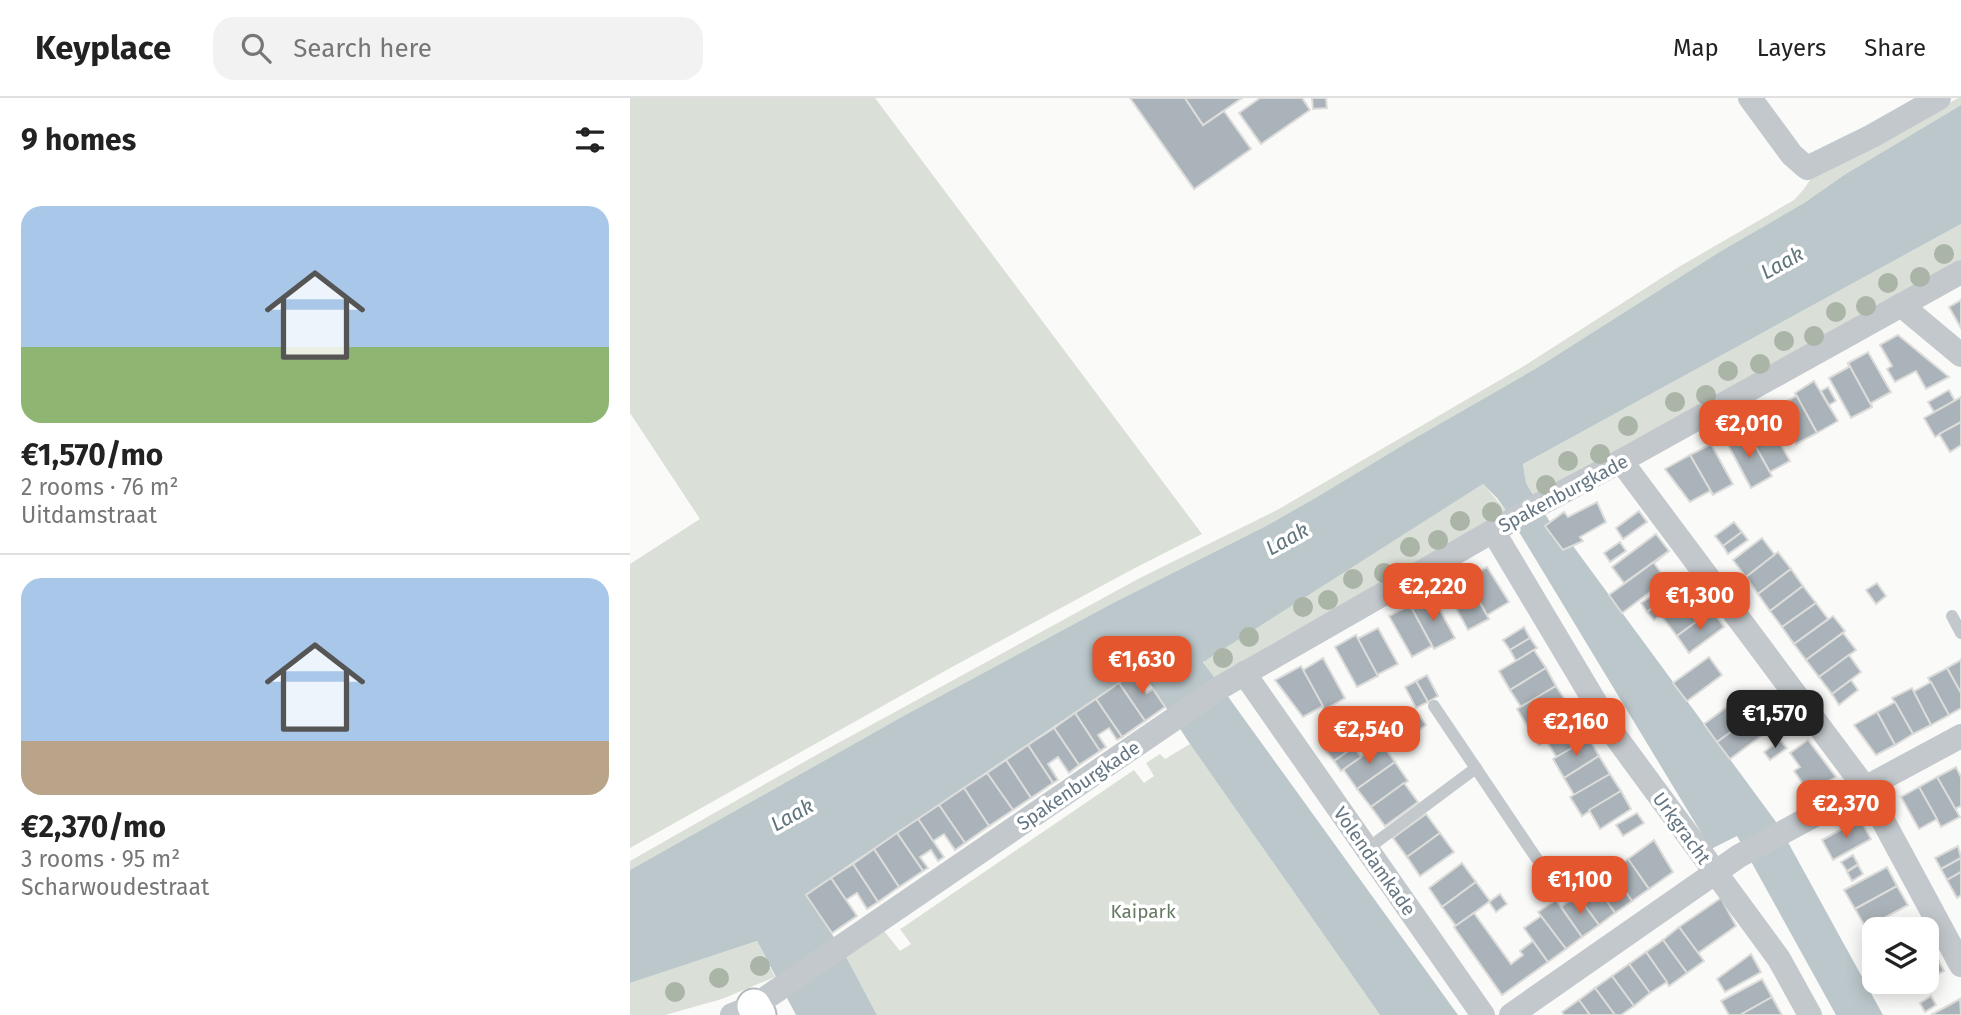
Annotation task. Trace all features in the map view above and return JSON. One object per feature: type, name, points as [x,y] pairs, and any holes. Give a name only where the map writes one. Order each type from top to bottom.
[{"type":"street","points":[[1750,98],[1792,155],[1807,168],[1872,136],[1939,98]]},
{"type":"street","name":"Spakenburgkade","points":[[748,1012],[780,986],[1221,687],[1493,530],[1961,272]]},
{"type":"street","points":[[1901,305],[1961,355]]},
{"type":"street","points":[[1621,461],[1866,789],[1961,965]]},
{"type":"street","name":"Urkgracht","points":[[1493,530],[1616,737],[1779,959],[1810,1015]]},
{"type":"street","name":"Volendamkade","points":[[1244,673],[1483,1015]]},
{"type":"street","points":[[1511,1015],[1738,856],[1961,736]]},
{"type":"lane","points":[[1952,616],[1961,633]]},
{"type":"lane","points":[[1434,706],[1538,859]]},
{"type":"lane","points":[[1367,849],[1476,768]]},
{"type":"green space","points":[[630,98],[875,98],[1202,534],[952,667],[630,848],[630,564],[700,519],[630,413]]},
{"type":"green space","points":[[1961,98],[1961,105],[1844,175],[1804,203],[1721,251],[1535,369],[1317,497],[907,714],[630,870],[630,861],[818,754],[1138,579],[1279,509],[1524,366],[1677,268],[1794,200],[1812,177],[1877,145]]},
{"type":"green space","points":[[1961,224],[1961,261],[1535,497],[1526,483],[1523,464]]},
{"type":"green space","points":[[1483,484],[1507,512],[1273,643],[1215,680],[1203,661]]},
{"type":"green space","name":"Kaipark","points":[[1190,744],[1380,1015],[877,1015],[844,953],[881,927],[900,951],[911,944],[900,929],[1134,770],[1144,783],[1154,776],[1146,763],[1160,754],[1165,759]]},
{"type":"green space","points":[[757,941],[775,977],[722,999],[665,1015],[630,1015],[630,983]]},
{"type":"water","name":"Laak","points":[[1961,105],[1961,224],[1523,464],[1526,483],[1550,522],[1545,526],[1561,547],[1573,546],[1779,826],[1862,977],[1862,994],[1871,994],[1883,1015],[1836,1015],[1737,836],[1711,849],[1507,512],[1483,484],[1203,662],[1458,1015],[1380,1015],[1190,744],[1140,668],[806,894],[844,953],[877,1015],[796,1015],[757,941],[630,983],[630,870],[907,714],[1317,497],[1535,369],[1721,251],[1804,203],[1844,175]]},
{"type":"building","points":[[1130,98],[1185,98],[1203,125],[1224,111],[1251,149],[1194,189]]},
{"type":"building","points":[[1185,98],[1242,98],[1203,125]]},
{"type":"building","points":[[1260,98],[1302,98],[1310,110],[1261,144],[1239,113]]},
{"type":"building","points":[[1312,98],[1326,98],[1327,108],[1313,109]]},
{"type":"building","points":[[1961,300],[1961,328],[1949,307]]},
{"type":"building","points":[[1898,335],[1949,377],[1926,389],[1916,371],[1895,382],[1887,369],[1892,366],[1880,345]]},
{"type":"building","points":[[1868,352],[1891,392],[1871,403],[1872,407],[1848,363]]},
{"type":"building","points":[[1848,363],[1872,407],[1851,418],[1829,378],[1849,367]]},
{"type":"building","points":[[1814,381],[1838,421],[1817,433],[1795,393]]},
{"type":"building","points":[[1828,387],[1836,401],[1829,405],[1821,391]]},
{"type":"building","points":[[1949,390],[1955,401],[1934,412],[1928,402]]},
{"type":"building","points":[[1795,393],[1817,433],[1796,444],[1776,407],[1796,396]]},
{"type":"building","points":[[1961,397],[1961,422],[1935,437],[1924,418]]},
{"type":"building","points":[[1768,421],[1790,461],[1770,472],[1747,431]]},
{"type":"building","points":[[1961,422],[1961,445],[1950,452],[1939,434]]},
{"type":"building","points":[[1747,431],[1772,476],[1751,488],[1727,443]]},
{"type":"building","points":[[1711,444],[1733,484],[1713,495],[1690,455]]},
{"type":"building","points":[[1690,455],[1713,495],[1710,491],[1690,502],[1665,469]]},
{"type":"building","points":[[1597,502],[1606,522],[1580,537],[1583,541],[1563,550],[1545,526],[1564,512],[1568,517]]},
{"type":"building","points":[[1639,511],[1647,522],[1623,539],[1616,528]]},
{"type":"building","points":[[1734,522],[1742,532],[1723,546],[1715,536]]},
{"type":"building","points":[[1742,532],[1748,540],[1728,554],[1723,546]]},
{"type":"building","points":[[1656,534],[1669,551],[1624,583],[1612,567]]},
{"type":"building","points":[[1762,538],[1775,555],[1746,577],[1733,560]]},
{"type":"building","points":[[1620,542],[1626,551],[1610,562],[1604,553]]},
{"type":"building","points":[[1669,551],[1654,563],[1666,580],[1622,613],[1609,595]]},
{"type":"building","points":[[1778,552],[1791,569],[1758,594],[1746,577]]},
{"type":"building","points":[[1487,567],[1509,602],[1487,615],[1466,578]]},
{"type":"building","points":[[1791,569],[1803,586],[1770,611],[1758,594]]},
{"type":"building","points":[[1466,578],[1489,619],[1468,630],[1446,590]]},
{"type":"building","points":[[1877,583],[1886,596],[1876,604],[1866,590]]},
{"type":"building","points":[[1803,586],[1816,603],[1782,627],[1770,611]]},
{"type":"building","points":[[1699,592],[1712,610],[1677,636],[1663,618]]},
{"type":"building","points":[[1656,593],[1662,601],[1647,612],[1641,603]]},
{"type":"building","points":[[1670,596],[1676,604],[1654,620],[1647,612]]},
{"type":"building","points":[[1433,597],[1455,638],[1434,649],[1412,609]]},
{"type":"building","points":[[1816,603],[1828,619],[1794,644],[1782,627]]},
{"type":"building","points":[[1410,605],[1432,646],[1412,657],[1389,616]]},
{"type":"building","points":[[1712,610],[1724,627],[1689,653],[1677,636]]},
{"type":"building","points":[[1833,616],[1845,631],[1806,660],[1794,644]]},
{"type":"building","points":[[1524,627],[1530,638],[1510,650],[1503,640]]},
{"type":"building","points":[[1378,628],[1398,664],[1377,675],[1357,639]]},
{"type":"building","points":[[1843,633],[1856,650],[1819,677],[1806,660]]},
{"type":"building","points":[[1356,635],[1378,676],[1357,687],[1335,647]]},
{"type":"building","points":[[1530,638],[1537,648],[1516,661],[1510,650]]},
{"type":"building","points":[[1534,650],[1546,668],[1510,690],[1499,671]]},
{"type":"building","points":[[1849,655],[1861,672],[1832,694],[1819,677]]},
{"type":"building","points":[[1709,657],[1722,675],[1687,701],[1673,683]]},
{"type":"building","points":[[1323,658],[1345,698],[1324,710],[1303,670]]},
{"type":"building","points":[[1961,660],[1961,693],[1947,668]]},
{"type":"building","points":[[1301,666],[1323,706],[1303,717],[1275,680]]},
{"type":"building","points":[[1546,668],[1556,686],[1521,707],[1510,690]]},
{"type":"building","points":[[1947,668],[1961,693],[1961,708],[1949,715],[1928,678]]},
{"type":"building","points":[[1139,670],[1149,684],[1144,688],[1147,693],[1153,689],[1165,707],[1145,721],[1119,683]]},
{"type":"building","points":[[1427,675],[1438,696],[1428,702],[1416,681]]},
{"type":"building","points":[[1851,680],[1858,690],[1839,705],[1832,694]]},
{"type":"building","points":[[1416,681],[1428,702],[1416,708],[1405,687]]},
{"type":"building","points":[[1931,682],[1949,715],[1931,725],[1913,692]]},
{"type":"building","points":[[1119,683],[1145,721],[1122,737],[1096,699]]},
{"type":"building","points":[[1556,686],[1567,703],[1528,727],[1517,709]]},
{"type":"building","points":[[1912,688],[1931,725],[1913,734],[1892,698]]},
{"type":"building","points":[[1739,698],[1753,716],[1717,742],[1704,724]]},
{"type":"building","points":[[1096,699],[1122,737],[1117,740],[1109,728],[1098,735],[1106,747],[1100,751],[1075,713]]},
{"type":"building","points":[[1895,702],[1913,734],[1895,745],[1877,712]]},
{"type":"building","points":[[1567,703],[1578,721],[1539,745],[1528,727]]},
{"type":"building","points":[[1877,712],[1895,745],[1876,755],[1854,725]]},
{"type":"building","points":[[1075,713],[1100,751],[1079,765],[1054,728]]},
{"type":"building","points":[[1419,715],[1426,725],[1408,738],[1401,728]]},
{"type":"building","points":[[1753,716],[1765,733],[1730,759],[1717,742]]},
{"type":"building","points":[[1578,721],[1589,738],[1557,758],[1546,740]]},
{"type":"building","points":[[1054,728],[1079,765],[1069,773],[1058,757],[1048,764],[1058,780],[1053,783],[1028,745]]},
{"type":"building","points":[[1340,728],[1347,738],[1327,752],[1320,742]]},
{"type":"building","points":[[1347,738],[1354,747],[1334,761],[1327,752]]},
{"type":"building","points":[[1589,738],[1599,756],[1564,778],[1553,759]]},
{"type":"building","points":[[1780,740],[1787,748],[1770,760],[1764,752]]},
{"type":"building","points":[[1808,740],[1836,777],[1809,792],[1794,771],[1800,767],[1790,753]]},
{"type":"building","points":[[1381,743],[1395,762],[1357,789],[1343,769]]},
{"type":"building","points":[[1028,745],[1053,783],[1031,798],[1006,760]]},
{"type":"building","points":[[1354,747],[1361,757],[1341,771],[1334,761]]},
{"type":"building","points":[[1599,756],[1610,774],[1574,795],[1564,778]]},
{"type":"building","points":[[1006,760],[1031,798],[1013,810],[987,773]]},
{"type":"building","points":[[1395,762],[1408,781],[1371,807],[1357,789]]},
{"type":"building","points":[[1956,767],[1961,777],[1961,806],[1955,809],[1937,777]]},
{"type":"building","points":[[987,773],[1013,810],[989,826],[964,788]]},
{"type":"building","points":[[1610,774],[1621,791],[1582,816],[1570,797]]},
{"type":"building","points":[[1937,777],[1960,817],[1941,827],[1919,787]]},
{"type":"building","points":[[1404,783],[1418,802],[1385,826],[1371,807]]},
{"type":"building","points":[[1919,787],[1937,819],[1919,829],[1901,797]]},
{"type":"building","points":[[964,788],[989,826],[965,843],[939,805]]},
{"type":"building","points":[[1621,791],[1631,809],[1600,829],[1589,810]]},
{"type":"building","points":[[939,805],[965,843],[955,850],[944,834],[933,841],[918,819]]},
{"type":"building","points":[[1637,813],[1644,823],[1623,836],[1616,825]]},
{"type":"building","points":[[1426,814],[1440,833],[1407,857],[1393,838]]},
{"type":"building","points":[[918,819],[944,857],[938,861],[931,850],[920,857],[928,868],[923,871],[897,833]]},
{"type":"building","points":[[1860,819],[1871,839],[1833,860],[1822,840]]},
{"type":"building","points":[[897,833],[923,871],[899,887],[874,849]]},
{"type":"building","points":[[1440,833],[1454,852],[1420,876],[1407,857]]},
{"type":"building","points":[[1654,840],[1673,872],[1649,889],[1628,859]]},
{"type":"building","points":[[1958,846],[1961,858],[1941,869],[1935,858]]},
{"type":"building","points":[[874,849],[899,887],[878,902],[853,864]]},
{"type":"building","points":[[1853,855],[1858,864],[1847,871],[1841,862]]},
{"type":"building","points":[[1961,858],[1961,872],[1947,880],[1941,869]]},
{"type":"building","points":[[1628,859],[1649,889],[1632,901],[1611,871]]},
{"type":"building","points":[[1462,863],[1476,882],[1442,907],[1429,888]]},
{"type":"building","points":[[853,864],[878,902],[867,909],[857,893],[846,900],[831,878]]},
{"type":"building","points":[[1858,865],[1863,874],[1852,881],[1847,872]]},
{"type":"building","points":[[1887,867],[1897,886],[1855,909],[1844,890]]},
{"type":"building","points":[[1611,871],[1632,901],[1615,913],[1594,883]]},
{"type":"building","points":[[1961,872],[1961,895],[1957,898],[1947,880]]},
{"type":"building","points":[[831,878],[857,916],[832,933],[806,895]]},
{"type":"building","points":[[1476,882],[1490,901],[1456,926],[1442,907]]},
{"type":"building","points":[[1594,883],[1615,913],[1599,925],[1577,895]]},
{"type":"building","points":[[1897,886],[1908,905],[1886,917],[1862,917],[1862,921],[1855,909]]},
{"type":"building","points":[[1500,894],[1507,904],[1496,912],[1489,902]]},
{"type":"building","points":[[1577,895],[1599,925],[1582,937],[1561,907]]},
{"type":"building","points":[[1721,898],[1736,926],[1698,953],[1679,927]]},
{"type":"building","points":[[1556,900],[1582,937],[1566,949],[1538,912]]},
{"type":"building","points":[[1474,913],[1511,964],[1523,955],[1520,951],[1533,941],[1548,962],[1502,995],[1454,927]]},
{"type":"building","points":[[1541,916],[1566,949],[1548,962],[1524,928]]},
{"type":"building","points":[[1679,927],[1704,961],[1687,973],[1663,940]]},
{"type":"building","points":[[1663,940],[1687,973],[1669,986],[1646,952]]},
{"type":"building","points":[[1646,952],[1667,982],[1650,993],[1629,964]]},
{"type":"building","points":[[1751,954],[1761,972],[1725,992],[1717,979]]},
{"type":"building","points":[[1629,964],[1650,993],[1634,1006],[1612,976]]},
{"type":"building","points":[[1612,976],[1634,1006],[1621,1015],[1615,1015],[1595,988]]},
{"type":"building","points":[[1762,979],[1772,997],[1740,1015],[1729,1015],[1721,1001]]},
{"type":"building","points":[[1595,988],[1615,1015],[1590,1015],[1579,1000]]},
{"type":"building","points":[[1931,996],[1936,1005],[1925,1012],[1920,1003]]},
{"type":"building","points":[[1772,997],[1782,1015],[1740,1015]]},
{"type":"building","points":[[1960,999],[1961,1015],[1931,1015]]},
{"type":"building","points":[[1579,1000],[1590,1015],[1564,1015],[1562,1012]]}]
